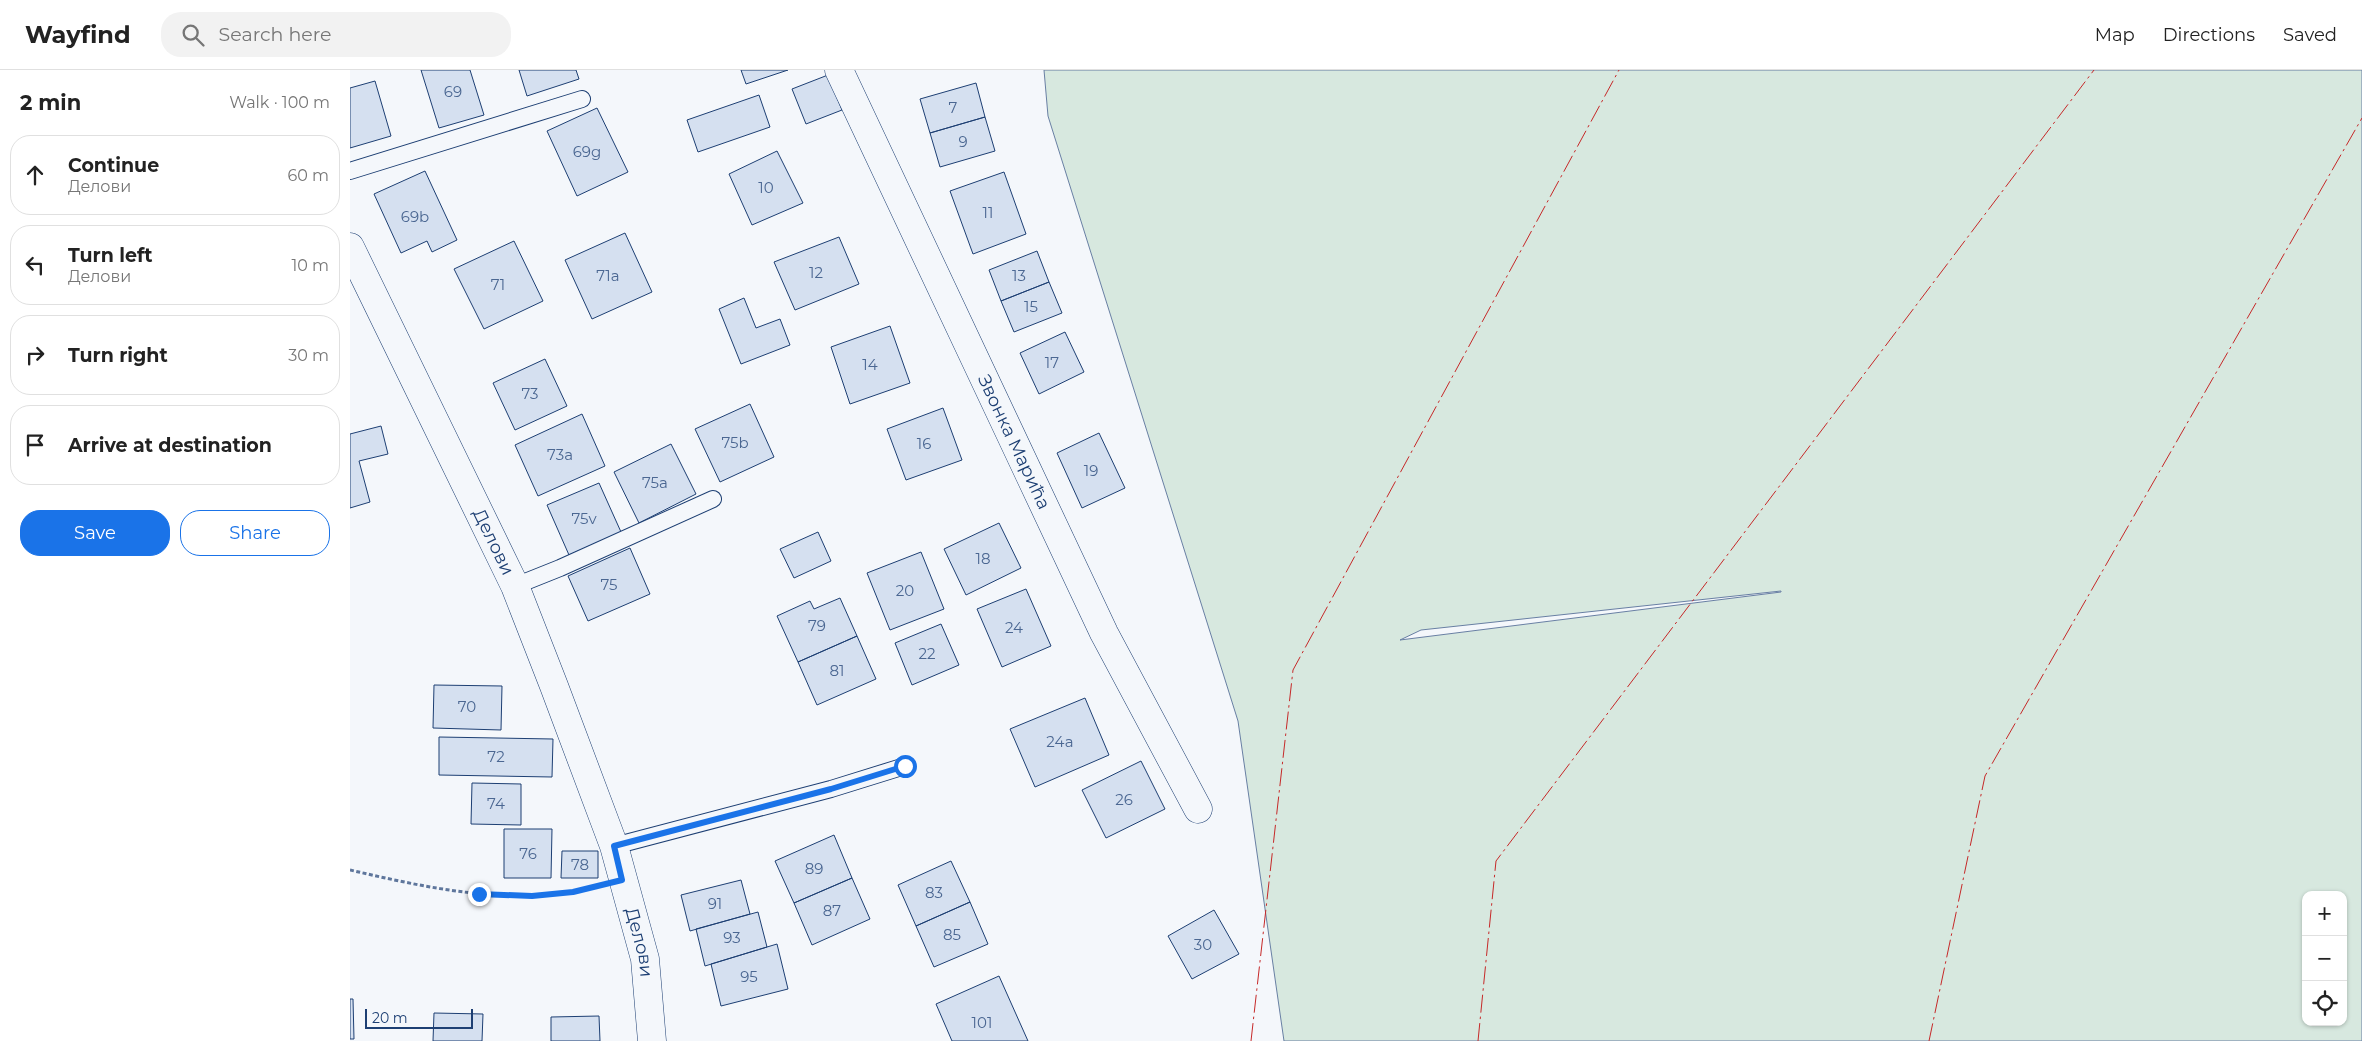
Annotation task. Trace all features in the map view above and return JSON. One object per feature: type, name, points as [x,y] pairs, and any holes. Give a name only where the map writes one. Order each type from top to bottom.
[{"type":"street","name":"Звонка Марића","points":[[839,70],[1104,633],[1198,809]]},
{"type":"street","name":"Делови","points":[[350,247],[515,586],[614,846],[645,959],[652,1041]]},
{"type":"lane","points":[[350,171],[582,99]]},
{"type":"lane","points":[[515,586],[713,500]]},
{"type":"lane","points":[[614,846],[831,789],[905,766]]},
{"type":"path","points":[[350,870],[411,884],[479,894],[532,896],[573,892],[622,880]]},
{"type":"shaded area","points":[[1044,70],[2362,70],[2362,1041],[1284,1041],[1238,721],[1048,116]],"holes":[[[1781,592],[1400,640],[1421,630]]]},
{"type":"building","points":[[421,70],[470,70],[484,115],[439,128]]},
{"type":"building","points":[[519,70],[576,70],[579,79],[527,96]]},
{"type":"building","points":[[741,70],[788,70],[746,84]]},
{"type":"building","points":[[828,75],[842,110],[806,124],[792,89]]},
{"type":"building","points":[[375,81],[391,136],[350,148],[350,88]]},
{"type":"building","points":[[976,83],[985,117],[930,133],[920,99]]},
{"type":"building","points":[[759,95],[770,127],[698,152],[687,120]]},
{"type":"building","points":[[597,108],[628,172],[577,196],[547,131]]},
{"type":"building","points":[[985,117],[995,151],[940,167],[930,133]]},
{"type":"building","points":[[777,151],[803,203],[752,225],[729,174]]},
{"type":"building","points":[[425,171],[457,240],[432,252],[427,241],[401,253],[374,194]]},
{"type":"building","points":[[1004,172],[1026,234],[973,254],[950,191]]},
{"type":"building","points":[[625,233],[652,292],[592,319],[565,260]]},
{"type":"building","points":[[839,237],[859,284],[795,310],[774,262]]},
{"type":"building","points":[[514,241],[543,301],[484,329],[454,269]]},
{"type":"building","points":[[1037,251],[1049,282],[1001,301],[989,270]]},
{"type":"building","points":[[1049,282],[1062,313],[1014,332],[1001,301]]},
{"type":"building","points":[[744,298],[756,328],[780,319],[790,345],[741,364],[719,309]]},
{"type":"building","points":[[890,326],[910,383],[850,404],[831,347]]},
{"type":"building","points":[[1065,332],[1084,372],[1039,394],[1020,353]]},
{"type":"building","points":[[545,359],[567,406],[515,430],[493,383]]},
{"type":"building","points":[[750,404],[774,457],[720,482],[695,429]]},
{"type":"building","points":[[943,408],[962,460],[906,480],[887,429]]},
{"type":"building","points":[[582,414],[605,466],[538,496],[515,445]]},
{"type":"building","points":[[381,426],[388,454],[359,461],[370,502],[350,508],[350,434]]},
{"type":"building","points":[[1099,433],[1125,488],[1082,508],[1057,453]]},
{"type":"building","points":[[671,444],[696,494],[639,523],[614,472]]},
{"type":"building","points":[[599,483],[621,532],[569,555],[547,505]]},
{"type":"building","points":[[999,523],[1021,568],[966,595],[944,549]]},
{"type":"building","points":[[818,532],[831,561],[794,578],[780,549]]},
{"type":"building","points":[[630,548],[650,594],[588,621],[568,576]]},
{"type":"building","points":[[921,552],[944,609],[890,630],[867,573]]},
{"type":"building","points":[[1026,589],[1051,646],[1002,667],[977,609]]},
{"type":"building","points":[[840,598],[857,636],[798,662],[777,616],[810,601],[814,609]]},
{"type":"building","points":[[941,624],[959,665],[912,685],[895,643]]},
{"type":"building","points":[[857,636],[876,679],[817,705],[798,662]]},
{"type":"building","points":[[434,685],[502,686],[501,730],[433,728]]},
{"type":"building","points":[[1085,698],[1109,755],[1035,787],[1010,729]]},
{"type":"building","points":[[439,737],[553,739],[552,777],[439,775]]},
{"type":"building","points":[[1141,761],[1165,809],[1106,838],[1082,790]]},
{"type":"building","points":[[472,783],[521,784],[521,825],[471,824]]},
{"type":"building","points":[[504,829],[552,829],[551,878],[504,878]]},
{"type":"building","points":[[834,835],[852,878],[794,903],[775,861]]},
{"type":"building","points":[[562,851],[598,851],[598,878],[561,878]]},
{"type":"building","points":[[951,861],[970,902],[916,926],[898,885]]},
{"type":"building","points":[[852,878],[870,919],[812,945],[794,903]]},
{"type":"building","points":[[741,880],[750,914],[690,931],[681,895]]},
{"type":"building","points":[[970,902],[988,944],[934,967],[916,926]]},
{"type":"building","points":[[1214,910],[1239,954],[1192,979],[1168,936]]},
{"type":"building","points":[[758,912],[767,947],[705,966],[696,929]]},
{"type":"building","points":[[777,944],[788,989],[721,1006],[711,964]]},
{"type":"building","points":[[999,976],[1028,1041],[952,1041],[936,1004]]},
{"type":"building","points":[[350,999],[353,999],[354,1039],[350,1039]]},
{"type":"building","points":[[434,1013],[483,1014],[482,1041],[433,1041]]},
{"type":"building","points":[[599,1016],[600,1041],[551,1041],[551,1017]]},
{"type":"power","points":[[1251,1041],[1293,670],[1619,70]]},
{"type":"power","points":[[1478,1041],[1496,861],[2094,70]]},
{"type":"power","points":[[1929,1041],[1985,776],[2362,118]]},
{"type":"route","points":[[479,894],[532,896],[573,892],[622,880],[614,846],[831,789],[905,766]]}]
